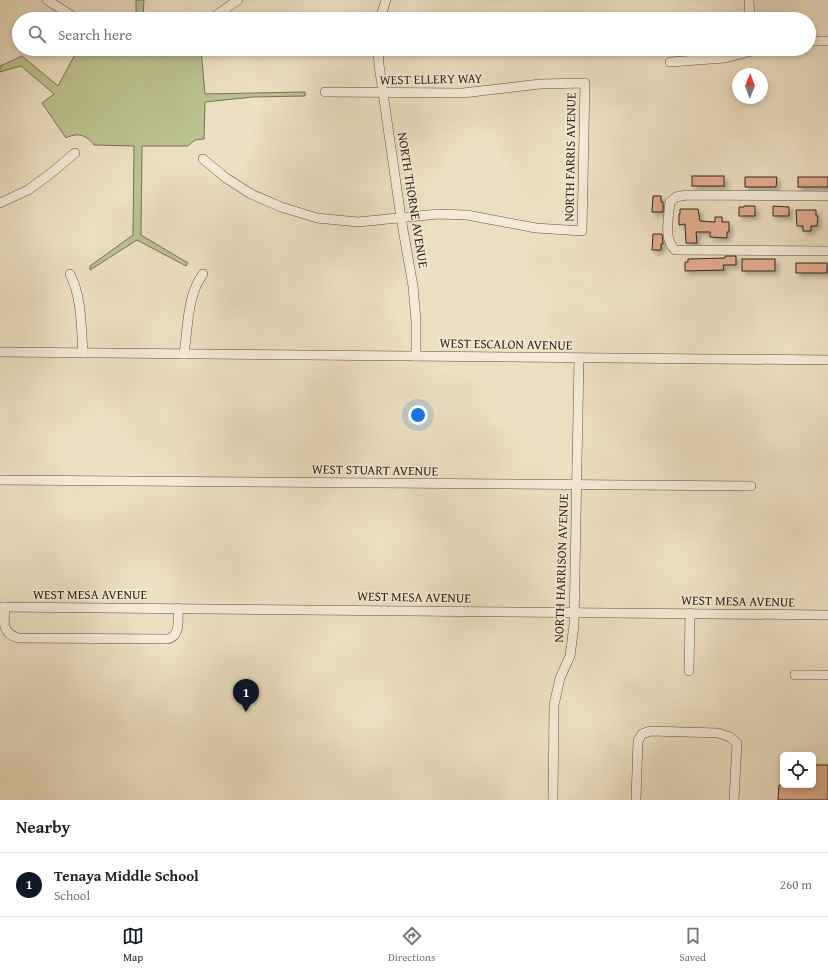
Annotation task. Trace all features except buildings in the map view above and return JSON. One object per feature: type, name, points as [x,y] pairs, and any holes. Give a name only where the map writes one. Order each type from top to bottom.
[{"type":"street","points":[[47,0],[66,12]]},
{"type":"street","points":[[221,12],[238,0]]},
{"type":"street","points":[[382,12],[386,0]]},
{"type":"street","points":[[749,0],[750,12]]},
{"type":"street","points":[[816,41],[828,41]]},
{"type":"street","name":"NORTH THORNE AVENUE","points":[[379,56],[401,218],[413,286],[416,321],[416,356]]},
{"type":"street","points":[[670,62],[726,58],[733,56]]},
{"type":"street","name":"WEST ELLERY WAY","points":[[325,92],[463,94],[540,84],[585,83]]},
{"type":"street","name":"NORTH FARRIS AVENUE","points":[[401,218],[438,214],[467,215],[536,228],[582,231],[585,83]]},
{"type":"street","points":[[0,203],[28,190],[50,174],[75,152]]},
{"type":"street","points":[[203,159],[226,178],[251,194],[280,207],[317,218],[358,222],[401,218]]},
{"type":"street","points":[[828,196],[686,195],[676,197],[670,202],[668,236],[670,246],[675,250],[828,251]]},
{"type":"street","points":[[70,274],[78,296],[82,353]]},
{"type":"street","points":[[184,354],[192,294],[197,282],[203,274]]},
{"type":"street","name":"WEST ESCALON AVENUE","points":[[0,352],[828,360]]},
{"type":"street","name":"NORTH HARRISON AVENUE","points":[[553,800],[554,705],[560,678],[570,656],[574,612],[579,358]]},
{"type":"street","name":"WEST STUART AVENUE","points":[[0,480],[751,486]]},
{"type":"street","points":[[2,607],[7,632],[18,638],[167,640],[174,636],[177,631],[178,608]]},
{"type":"street","name":"WEST MESA AVENUE","points":[[2,607],[828,615]]},
{"type":"street","points":[[689,671],[690,613]]},
{"type":"street","points":[[795,675],[828,675]]},
{"type":"street","points":[[636,800],[638,741],[642,734],[650,731],[718,733],[730,737],[737,743],[734,800]]},
{"type":"green space","points":[[136,0],[144,0],[143,12],[136,12]]},
{"type":"green space","points":[[22,56],[58,86],[74,56],[202,56],[205,94],[305,92],[305,96],[253,97],[205,102],[204,139],[195,140],[188,146],[142,146],[141,235],[188,263],[186,266],[137,240],[90,270],[90,266],[133,235],[134,146],[94,145],[85,137],[78,135],[66,138],[42,103],[54,94],[21,66],[0,72],[0,66]]},
{"type":"place","name":"Tenaya Middle School","points":[[246,712]]}]
